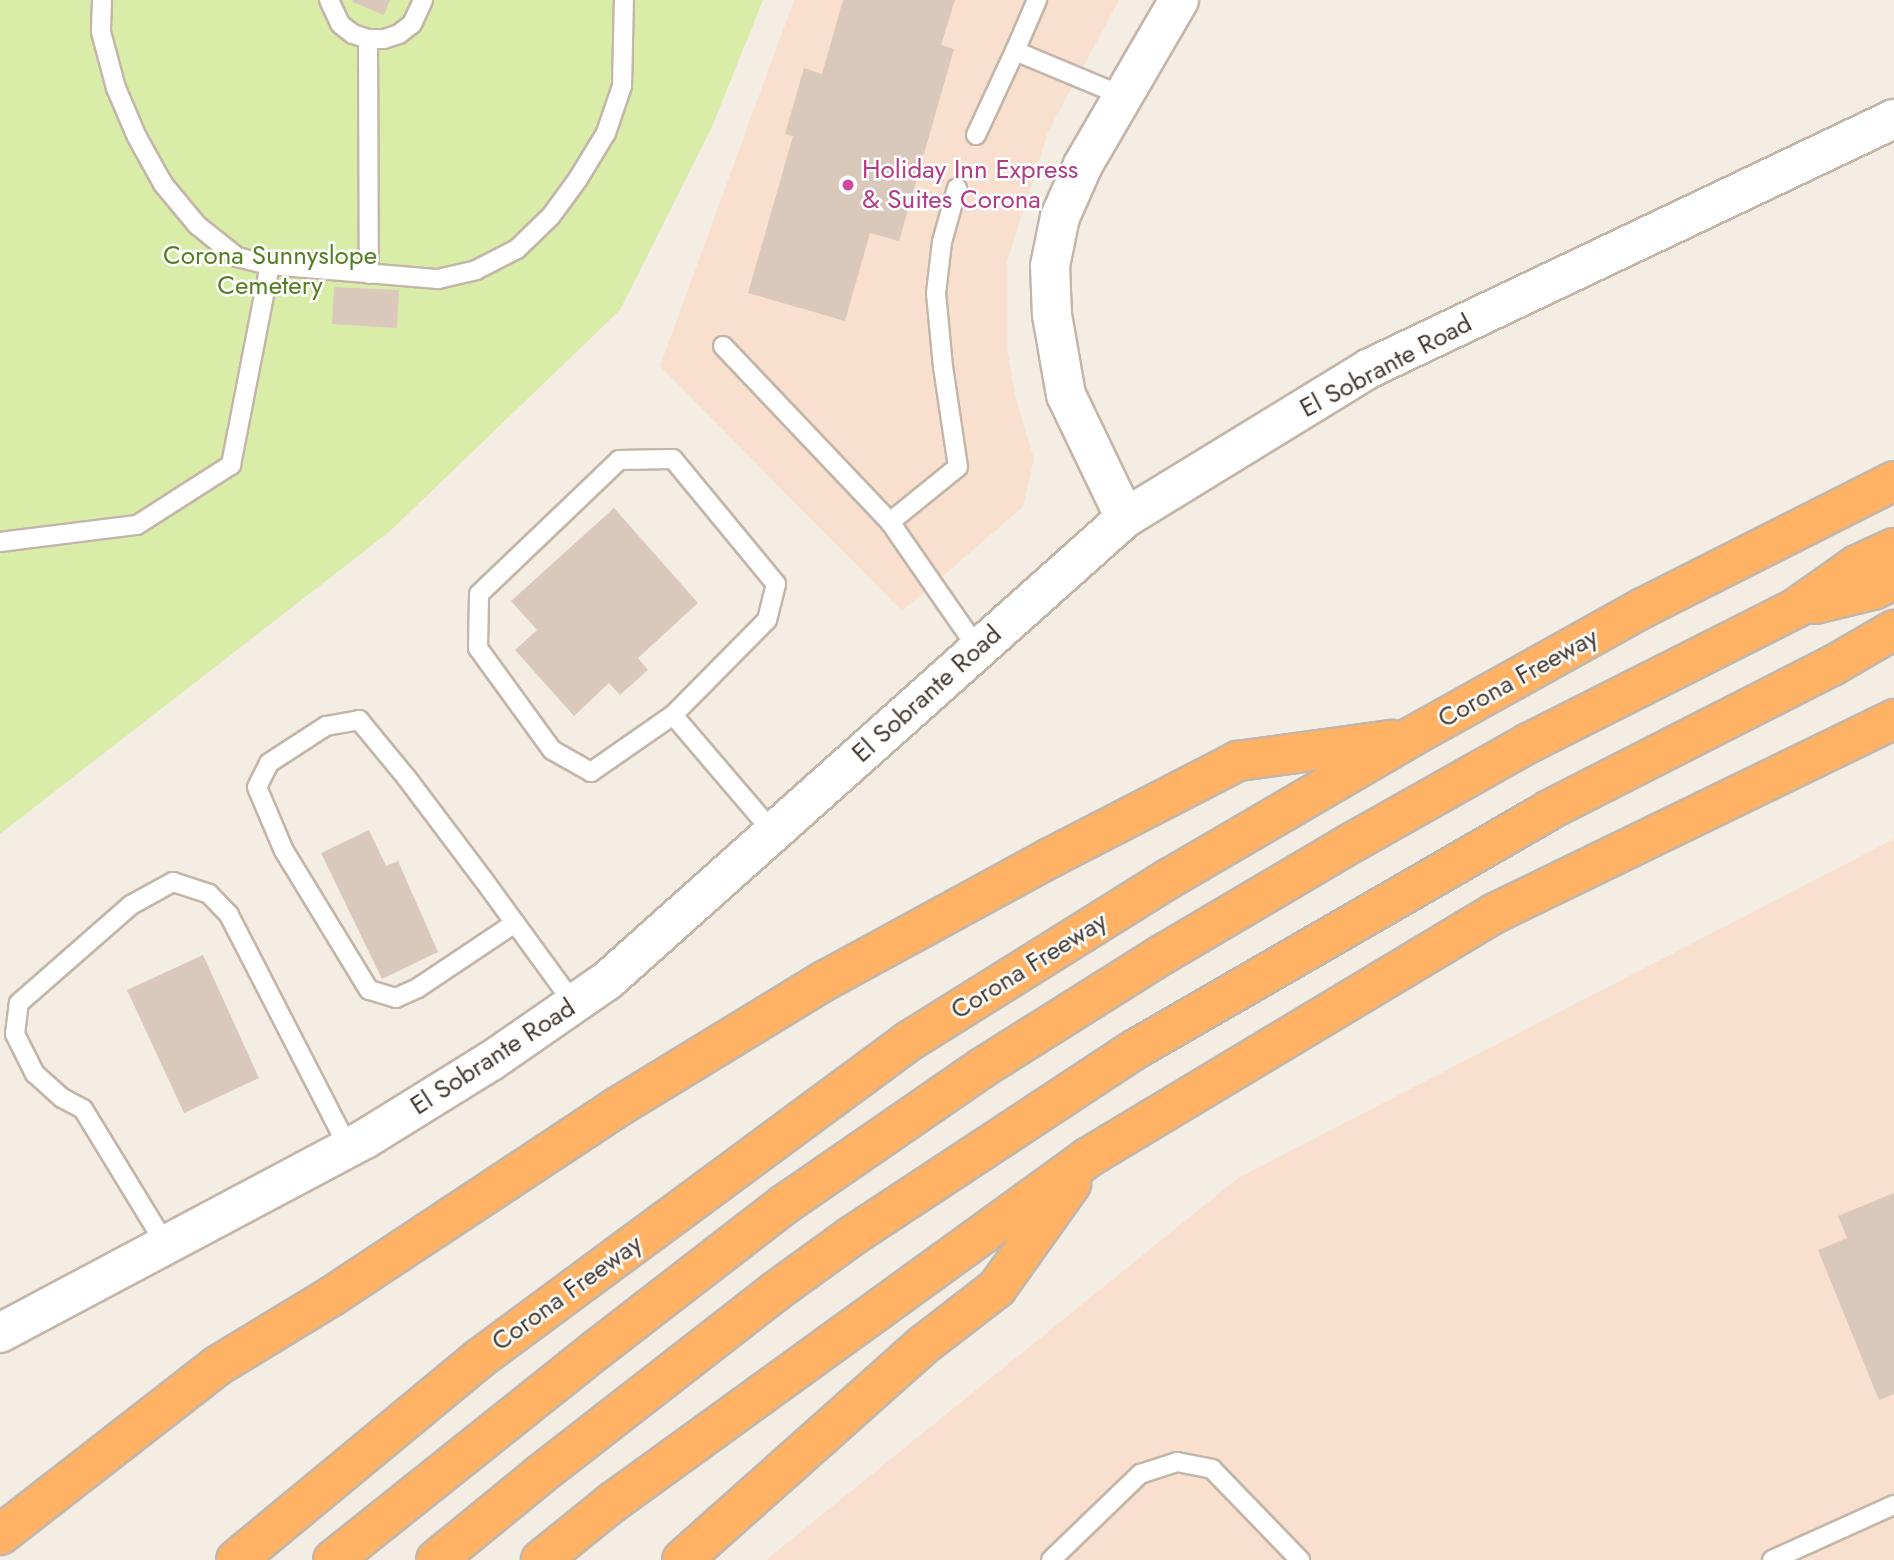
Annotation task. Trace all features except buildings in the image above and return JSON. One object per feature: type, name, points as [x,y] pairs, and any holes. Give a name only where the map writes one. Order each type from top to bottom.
[{"type":"highway","name":"Corona Freeway","points":[[236,1560],[480,1357],[909,1041],[1170,878],[1411,737],[1643,608],[1894,481]]},
{"type":"highway","points":[[333,1560],[785,1204],[982,1068],[1160,956],[1353,842],[1529,743],[1796,608],[1857,565],[1894,548]]},
{"type":"highway","points":[[1796,608],[1873,590],[1894,580]]},
{"type":"highway","points":[[436,1560],[776,1291],[852,1236],[1134,1049],[1549,810],[1832,666],[1894,630]]},
{"type":"highway","points":[[1832,666],[1894,650]]},
{"type":"highway","points":[[541,1560],[624,1494],[1089,1157],[1495,912],[1894,719]]},
{"type":"highway","points":[[0,1535],[217,1366],[332,1296],[616,1108],[826,980],[1050,858],[1238,761],[1411,737]]},
{"type":"highway","points":[[682,1560],[922,1346],[996,1288],[1089,1157]]},
{"type":"street","points":[[1125,518],[1066,395],[1052,315],[1050,266],[1060,217],[1083,165],[1179,0]]},
{"type":"street","name":"El Sobrante Road","points":[[0,1333],[349,1148],[491,1061],[608,980],[1125,518],[1370,368],[1894,119]]},
{"type":"lane","points":[[102,0],[101,32],[116,88],[136,137],[163,184],[198,225],[237,257],[270,265],[438,279],[475,270],[517,249],[551,216],[606,133],[622,86],[624,0]]},
{"type":"lane","points":[[329,0],[340,24],[353,34],[368,39],[384,39],[399,34],[412,24],[424,0]]},
{"type":"lane","points":[[976,135],[1037,0]]},
{"type":"lane","points":[[368,39],[369,274]]},
{"type":"lane","points":[[1015,51],[1123,96]]},
{"type":"lane","points":[[890,522],[958,467],[943,367],[936,293],[942,242],[957,188]]},
{"type":"lane","points":[[0,542],[137,525],[231,465],[270,265]]},
{"type":"lane","points":[[723,345],[890,522],[978,649]]},
{"type":"lane","points":[[673,459],[776,584],[768,620],[673,715],[591,772],[552,750],[478,648],[479,594],[619,460],[673,459]]},
{"type":"lane","points":[[673,715],[773,832]]},
{"type":"lane","points":[[515,923],[418,988],[396,998],[369,990],[284,851],[257,787],[269,763],[326,726],[359,720],[406,777],[515,923],[574,1004]]},
{"type":"lane","points":[[166,1245],[83,1109],[62,1098],[35,1074],[15,1034],[19,1003],[131,905],[173,883],[209,894],[229,915],[349,1148]]},
{"type":"lane","points":[[1051,1560],[1140,1474],[1177,1462],[1212,1469],[1300,1560]]},
{"type":"lane","points":[[1772,1560],[1894,1505]]},
{"type":"shaded area","points":[[794,0],[1119,0],[1048,132],[1007,262],[1007,348],[1016,399],[1034,459],[1023,507],[902,611],[660,366]]},
{"type":"shaded area","points":[[1894,839],[1894,1560],[766,1560],[1238,1178]]},
{"type":"green space","name":"Corona Sunnyslope Cemetery","points":[[0,0],[763,0],[712,127],[620,310],[389,532],[0,834]]},
{"type":"place","name":"Holiday Inn Express & Suites Corona","points":[[848,185]]}]
